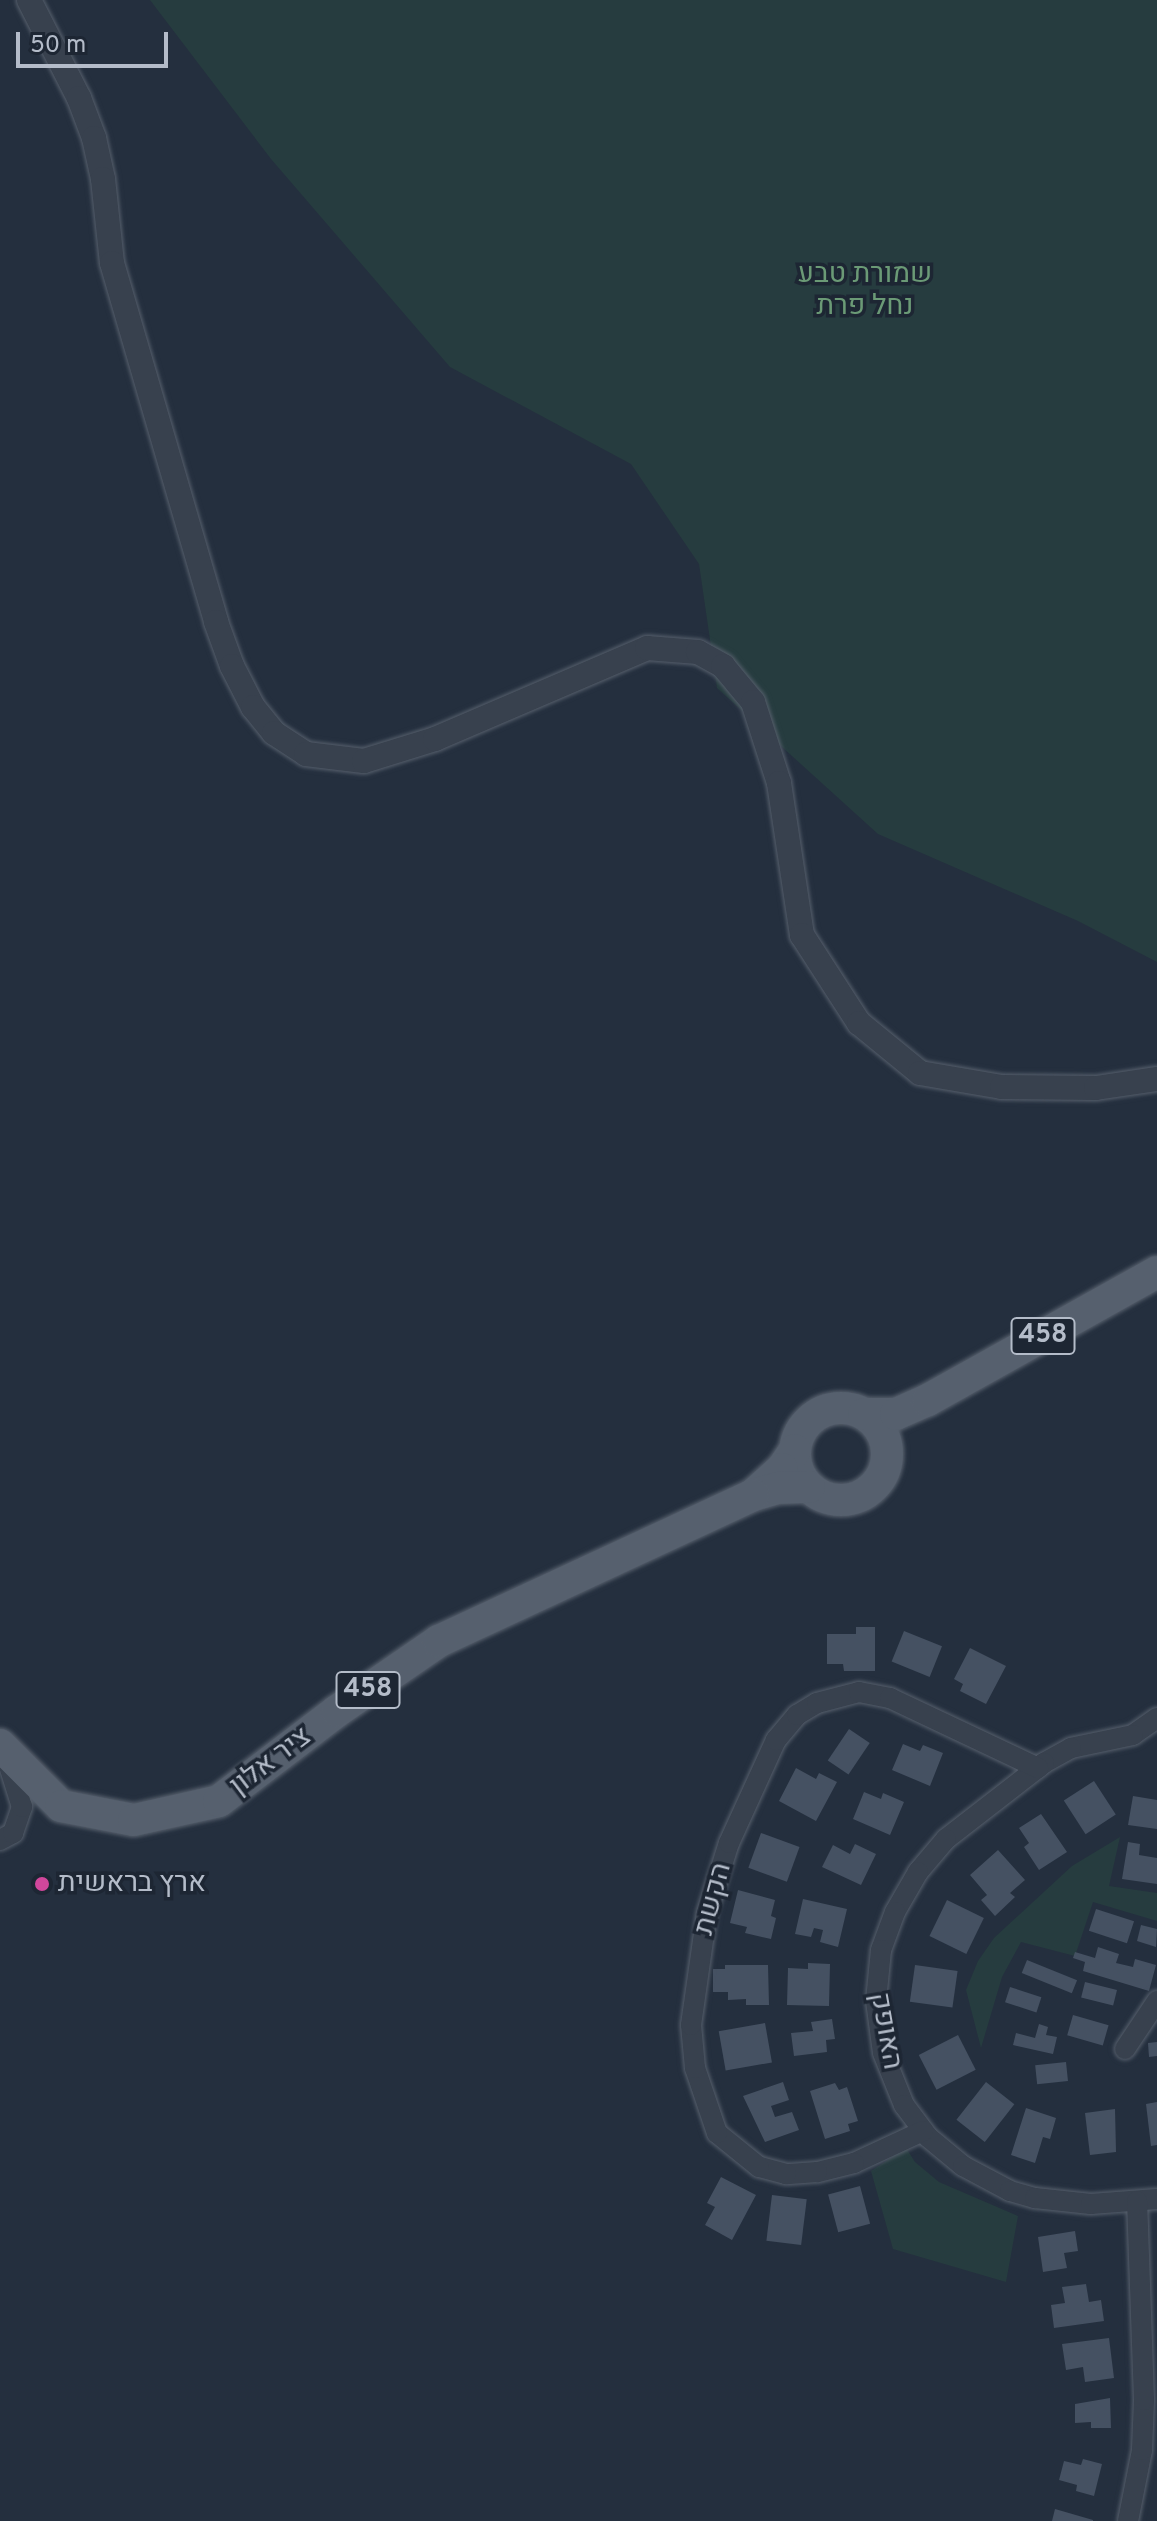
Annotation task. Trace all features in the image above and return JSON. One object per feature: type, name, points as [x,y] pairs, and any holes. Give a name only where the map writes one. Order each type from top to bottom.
[{"type":"main road","name":"458","points":[[864,1414],[896,1414],[928,1400],[1157,1272]]},
{"type":"main road","name":"458","points":[[886,1457],[895,1439],[928,1400]]},
{"type":"main road","points":[[844,1408],[864,1414],[879,1428],[886,1457],[880,1477],[857,1497],[827,1498],[809,1487],[798,1470],[795,1450],[801,1431],[824,1411],[844,1408]]},
{"type":"main road","name":"ציר אלון","points":[[753,1495],[782,1469],[795,1450]]},
{"type":"main road","name":"ציר אלון","points":[[2,1746],[61,1806],[134,1820],[219,1801],[337,1711],[439,1641],[753,1495],[777,1488],[809,1487]]},
{"type":"street","points":[[29,0],[79,98],[94,138],[103,179],[112,263],[216,622],[232,666],[253,707],[274,733],[306,754],[364,761],[435,739],[647,648],[698,652],[723,666],[753,702],[779,783],[802,935],[859,1023],[920,1073],[1002,1087],[1096,1088],[1157,1079]]},
{"type":"street","name":"הקשת","points":[[923,2131],[854,2163],[817,2172],[786,2174],[759,2167],[717,2133],[695,2068],[691,2025],[707,1913],[729,1843],[776,1740],[797,1715],[817,1703],[859,1692],[890,1698],[1038,1768]]},
{"type":"street","name":"האופק","points":[[1147,2200],[1059,2202],[1010,2191],[963,2166],[923,2131],[893,2082],[881,2040],[876,1988],[885,1934],[905,1892],[937,1849],[1038,1768],[1071,1748],[1133,1735],[1157,1718]]},
{"type":"street","points":[[0,1840],[13,1833],[22,1807],[2,1746]]},
{"type":"street","points":[[1125,2049],[1157,2001]]},
{"type":"street","points":[[1128,2521],[1142,2450],[1147,2200]]},
{"type":"green space","name":"שמורת טבע נחל פרת","points":[[150,0],[1157,0],[1157,962],[1078,921],[878,834],[717,688],[699,564],[631,464],[450,367],[271,159]]},
{"type":"green space","points":[[1120,1837],[1109,1886],[1157,1893],[1157,1921],[1093,1902],[1075,1956],[1021,1942],[1002,1977],[981,2048],[966,1990],[978,1961],[994,1938],[1072,1866]]},
{"type":"green space","points":[[906,2148],[915,2162],[939,2182],[1018,2216],[1006,2282],[893,2249],[871,2171]]},
{"type":"building","points":[[856,1627],[875,1627],[875,1671],[844,1671],[843,1664],[827,1664],[827,1634],[856,1634]]},
{"type":"building","points":[[904,1631],[942,1646],[930,1677],[892,1662]]},
{"type":"building","points":[[970,1648],[1006,1666],[986,1704],[960,1691],[963,1684],[954,1679]]},
{"type":"building","points":[[849,1729],[870,1743],[848,1774],[828,1761]]},
{"type":"building","points":[[903,1744],[920,1751],[923,1745],[943,1753],[930,1786],[892,1770]]},
{"type":"building","points":[[796,1768],[816,1779],[819,1773],[837,1782],[816,1821],[779,1801]]},
{"type":"building","points":[[1094,1781],[1116,1815],[1086,1834],[1064,1801]]},
{"type":"building","points":[[864,1792],[881,1799],[883,1793],[904,1802],[890,1835],[853,1819]]},
{"type":"building","points":[[1133,1796],[1157,1800],[1157,1829],[1128,1825]]},
{"type":"building","points":[[1041,1814],[1067,1852],[1039,1870],[1024,1847],[1029,1843],[1019,1828]]},
{"type":"building","points":[[761,1833],[800,1847],[787,1882],[748,1868]]},
{"type":"building","points":[[1128,1842],[1140,1844],[1139,1855],[1157,1858],[1157,1884],[1122,1879]]},
{"type":"building","points":[[855,1844],[876,1854],[861,1885],[822,1867],[833,1845],[850,1854]]},
{"type":"building","points":[[998,1850],[1025,1880],[1010,1893],[1015,1897],[995,1916],[981,1900],[987,1895],[970,1875]]},
{"type":"building","points":[[738,1890],[775,1900],[771,1916],[776,1918],[771,1939],[745,1933],[747,1927],[730,1923]]},
{"type":"building","points":[[803,1899],[847,1909],[838,1947],[820,1942],[823,1930],[814,1928],[811,1937],[795,1934]]},
{"type":"building","points":[[947,1900],[984,1918],[966,1954],[929,1936]]},
{"type":"building","points":[[1096,1909],[1134,1921],[1127,1943],[1089,1931]]},
{"type":"building","points":[[1141,1925],[1157,1929],[1156,1947],[1137,1941]]},
{"type":"building","points":[[1098,1947],[1119,1954],[1116,1963],[1133,1967],[1135,1959],[1156,1965],[1149,1991],[1083,1971],[1085,1962],[1073,1958],[1075,1952],[1095,1958]]},
{"type":"building","points":[[1027,1960],[1077,1980],[1072,1993],[1022,1973]]},
{"type":"building","points":[[808,1963],[830,1964],[829,2006],[787,2005],[788,1968],[808,1969]]},
{"type":"building","points":[[725,1965],[768,1965],[769,2005],[746,2005],[746,1999],[728,2000],[728,1992],[713,1992],[713,1969],[725,1969]]},
{"type":"building","points":[[915,1965],[958,1971],[952,2008],[910,2002]]},
{"type":"building","points":[[1085,1982],[1117,1990],[1113,2006],[1081,1998]]},
{"type":"building","points":[[1010,1987],[1041,1997],[1036,2012],[1005,2002]]},
{"type":"building","points":[[1073,2015],[1109,2025],[1103,2045],[1067,2035]]},
{"type":"building","points":[[832,2019],[835,2039],[826,2040],[827,2052],[794,2056],[791,2033],[813,2031],[811,2022]]},
{"type":"building","points":[[765,2023],[772,2062],[726,2071],[719,2031]]},
{"type":"building","points":[[1039,2024],[1048,2027],[1046,2035],[1057,2037],[1053,2054],[1013,2045],[1016,2033],[1035,2038]]},
{"type":"building","points":[[958,2035],[976,2070],[937,2090],[919,2055]]},
{"type":"building","points":[[1157,2042],[1157,2056],[1149,2057],[1148,2043]]},
{"type":"building","points":[[1066,2062],[1068,2081],[1037,2084],[1035,2065]]},
{"type":"building","points":[[783,2082],[789,2100],[771,2106],[775,2117],[792,2112],[799,2130],[765,2142],[743,2096]]},
{"type":"building","points":[[986,2082],[1014,2104],[985,2142],[956,2120]]},
{"type":"building","points":[[835,2083],[839,2090],[847,2087],[858,2121],[848,2124],[850,2131],[825,2139],[810,2091]]},
{"type":"building","points":[[1157,2102],[1157,2145],[1151,2146],[1146,2104]]},
{"type":"building","points":[[1026,2108],[1056,2118],[1050,2139],[1043,2137],[1035,2163],[1011,2155]]},
{"type":"building","points":[[1115,2109],[1116,2152],[1090,2155],[1085,2113]]},
{"type":"building","points":[[721,2177],[756,2195],[732,2240],[705,2225],[715,2207],[707,2203]]},
{"type":"building","points":[[860,2186],[870,2224],[838,2232],[828,2195]]},
{"type":"building","points":[[772,2195],[807,2199],[801,2245],[766,2241]]},
{"type":"building","points":[[1075,2231],[1078,2251],[1064,2253],[1067,2268],[1043,2272],[1038,2237]]},
{"type":"building","points":[[1086,2284],[1089,2302],[1101,2300],[1104,2321],[1054,2328],[1051,2305],[1065,2303],[1062,2287]]},
{"type":"building","points":[[1109,2338],[1114,2378],[1085,2382],[1083,2367],[1066,2370],[1062,2344]]},
{"type":"building","points":[[1110,2398],[1111,2428],[1091,2428],[1091,2422],[1075,2423],[1075,2404]]},
{"type":"building","points":[[1083,2459],[1102,2464],[1094,2496],[1076,2491],[1077,2485],[1059,2480],[1064,2461],[1081,2465]]},
{"type":"building","points":[[1055,2509],[1093,2520],[1093,2521],[1052,2521]]},
{"type":"place","name":"ארץ בראשית","points":[[42,1884]]}]
